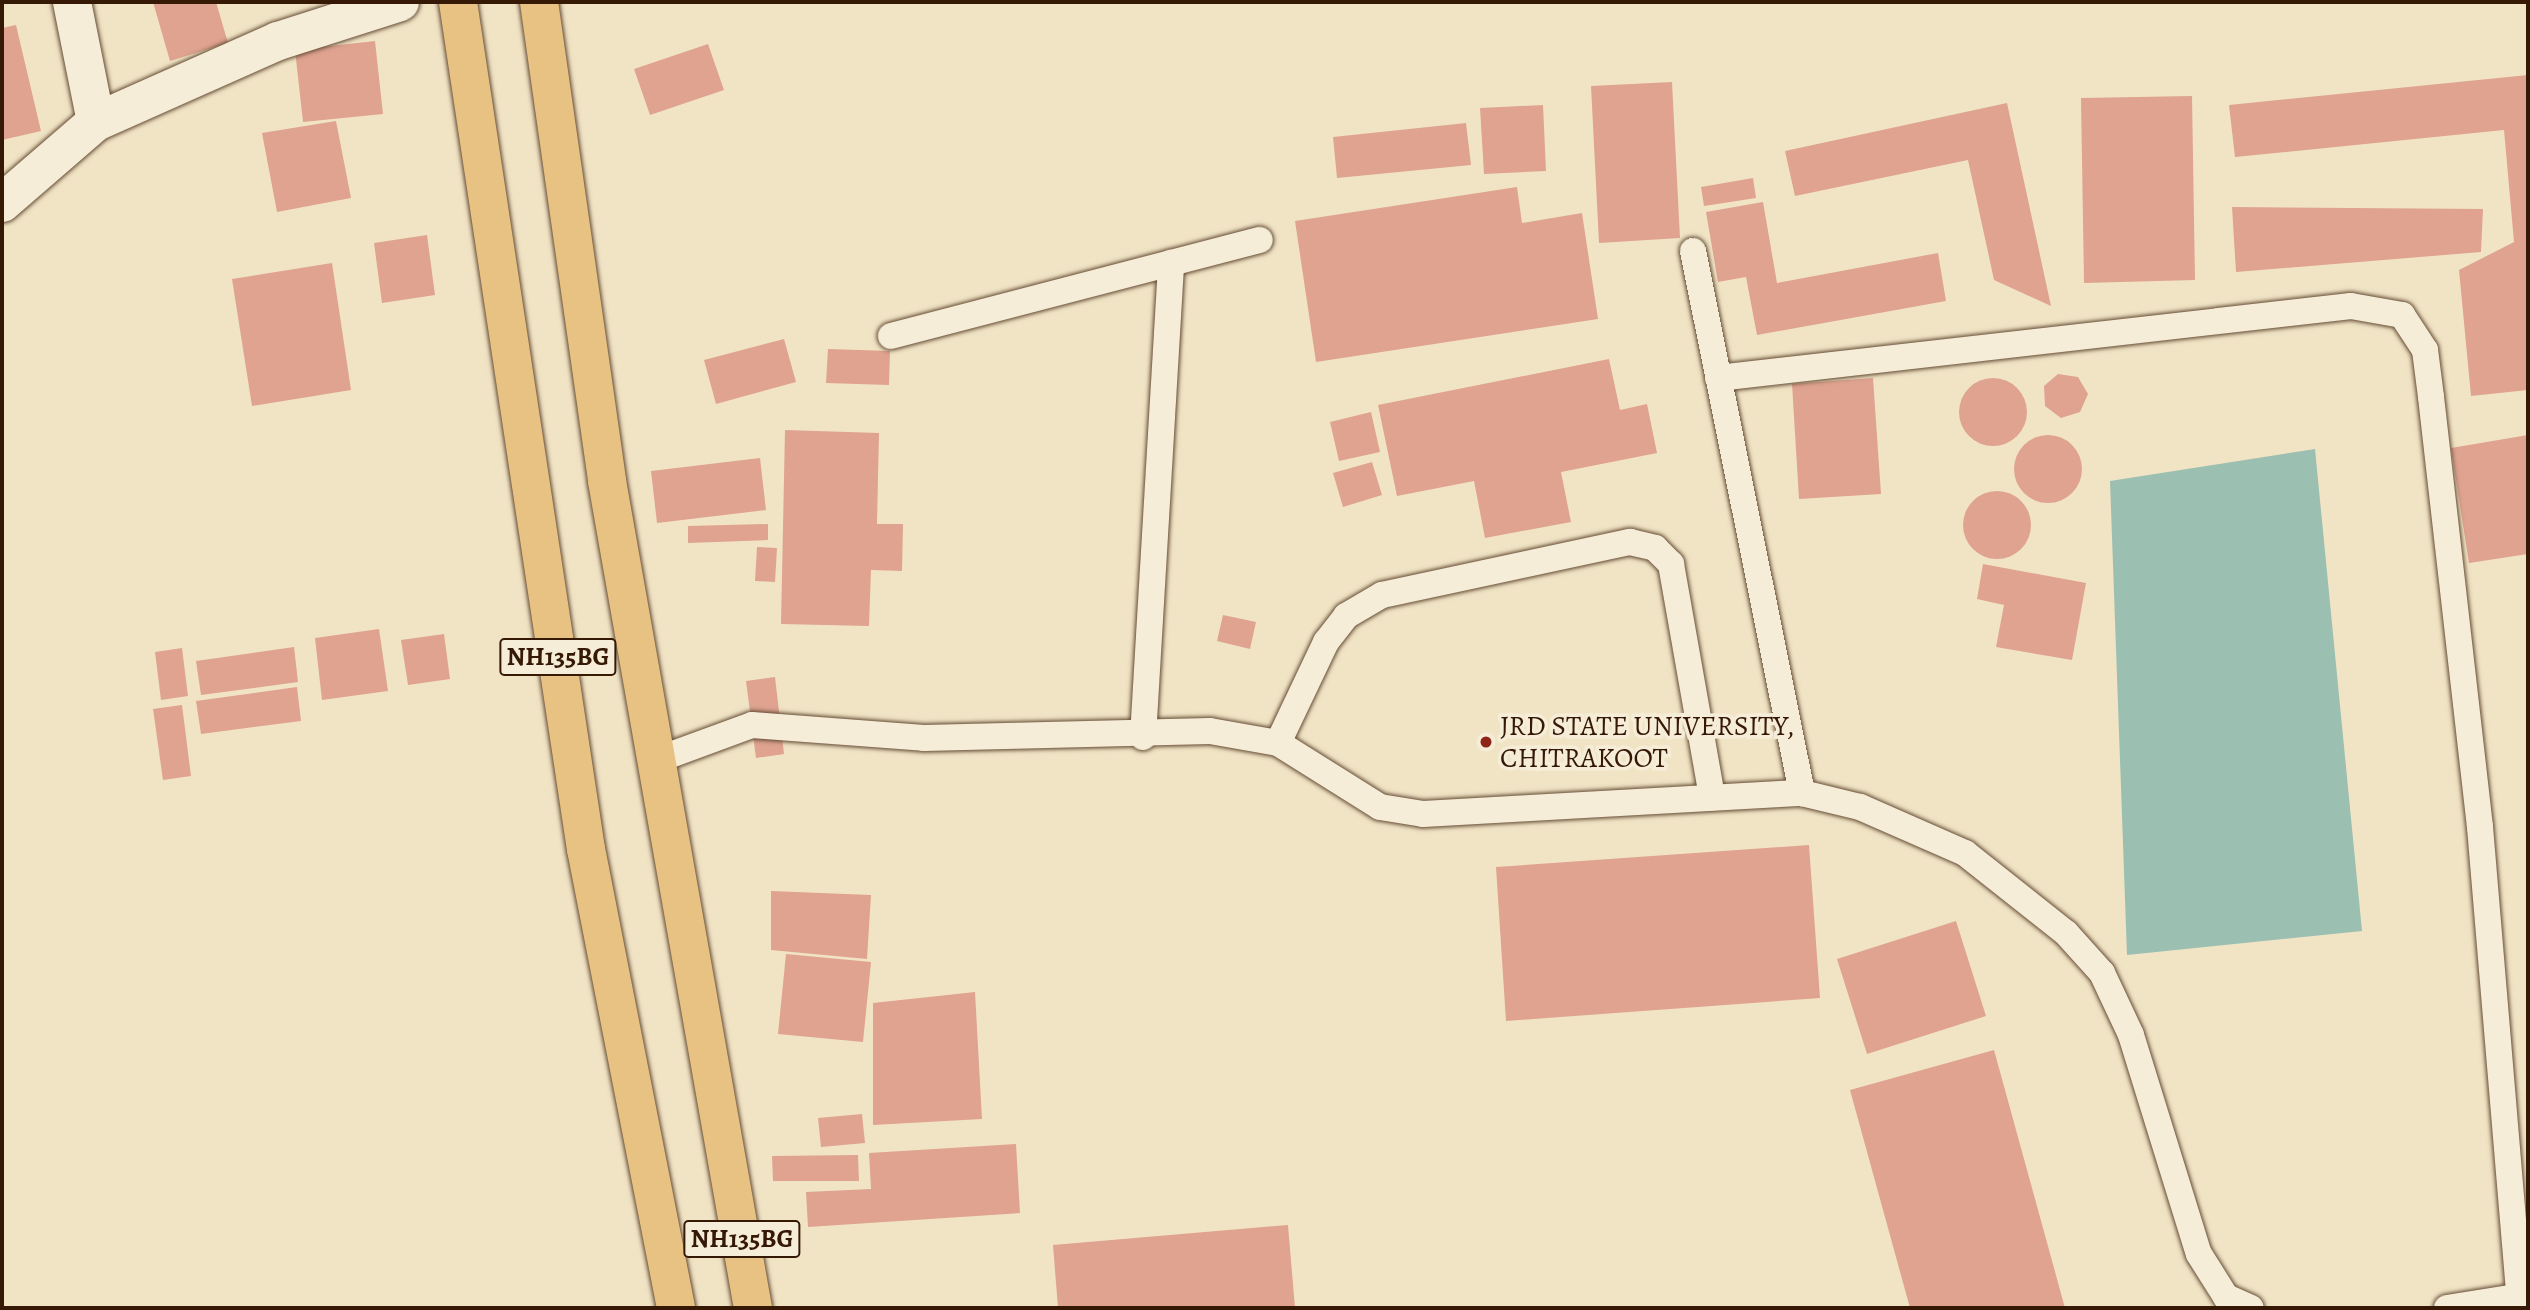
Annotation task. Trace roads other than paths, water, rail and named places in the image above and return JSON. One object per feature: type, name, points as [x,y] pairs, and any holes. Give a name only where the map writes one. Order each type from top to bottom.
[{"type":"highway","name":"NH135BG","points":[[458,2],[586,849],[676,1308]]},
{"type":"highway","name":"NH135BG","points":[[539,2],[654,761],[753,1308]]},
{"type":"street","points":[[72,2],[96,122]]},
{"type":"street","points":[[2,203],[96,122],[278,41],[400,2]]},
{"type":"lane","points":[[891,336],[1259,240]]},
{"type":"lane","points":[[1693,251],[1802,793]]},
{"type":"lane","points":[[1143,737],[1171,263]]},
{"type":"lane","points":[[1718,378],[2351,306],[2402,315],[2425,351],[2431,397],[2480,827],[2523,1295],[2447,1308]]},
{"type":"lane","points":[[1278,743],[1326,642],[1346,616],[1382,595],[1630,542],[1655,548],[1671,564],[1712,797]]},
{"type":"lane","points":[[654,761],[752,725],[925,738],[1143,737],[1210,731],[1278,743],[1380,807],[1423,814],[1802,793],[1860,807],[1965,853],[2055,924],[2102,973],[2131,1035],[2199,1254],[2226,1297],[2251,1308]]},
{"type":"place","name":"JRD STATE UNIVERSITY, CHITRAKOOT","points":[[1486,742]]}]
